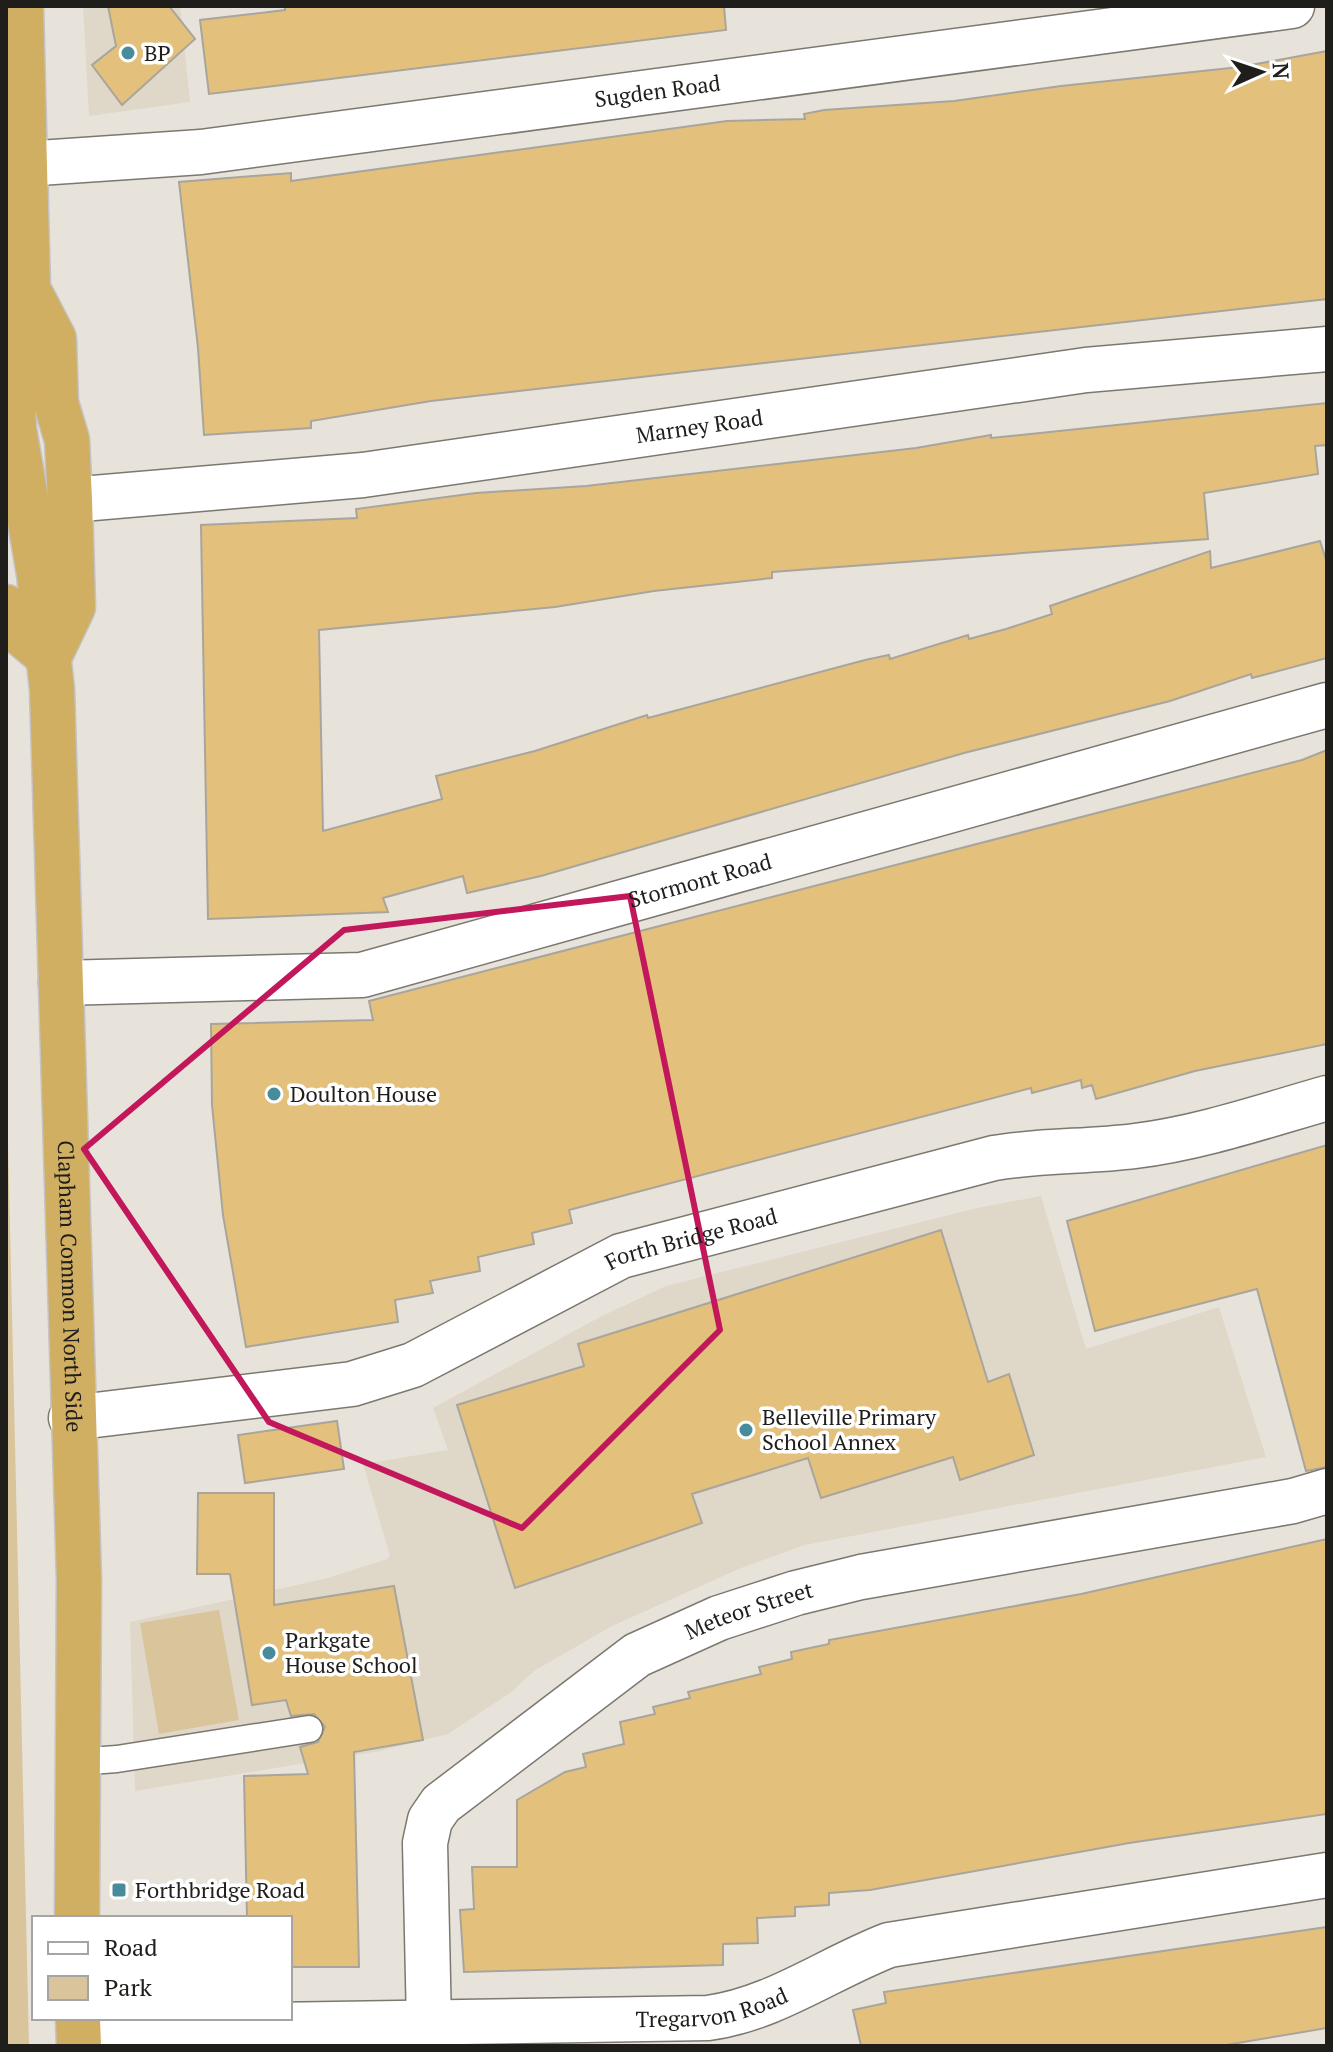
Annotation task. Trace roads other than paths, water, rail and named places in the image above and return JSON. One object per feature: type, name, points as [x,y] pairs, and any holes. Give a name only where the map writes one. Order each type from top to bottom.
[{"type":"highway","name":"Clapham Common North Side","points":[[21,6],[28,289],[54,339],[56,403],[67,440],[70,500],[73,607],[49,657],[61,983],[71,1418],[79,1580],[77,1916]]},
{"type":"highway","points":[[28,289],[10,335],[13,468],[49,657]]},
{"type":"highway","points":[[13,468],[43,432],[56,403]]},
{"type":"highway","points":[[6,607],[12,626],[49,657]]},
{"type":"street","name":"Sugden Road","points":[[24,164],[201,152],[1292,6]]},
{"type":"street","name":"Marney Road","points":[[70,500],[363,475],[1086,370],[1327,349]]},
{"type":"street","name":"Stormont Road","points":[[61,983],[362,975],[1327,705]]},
{"type":"street","name":"Forth Bridge Road","points":[[71,1418],[352,1384],[413,1365],[621,1256],[994,1158],[1044,1150],[1147,1144],[1327,1098]]},
{"type":"street","name":"Meteor Street","points":[[429,2025],[424,1880],[430,1820],[441,1804],[637,1655],[719,1618],[822,1586],[1293,1501],[1327,1491]]},
{"type":"street","name":"Tregarvon Road","points":[[79,2031],[429,2025],[735,2015],[761,2007],[856,1958],[889,1945],[1327,1875]]},
{"type":"lane","points":[[76,1762],[117,1759],[309,1729]]},
{"type":"place","name":"BP","points":[[128,53]]},
{"type":"place","name":"Doulton House","points":[[274,1094]]},
{"type":"place","name":"Belleville Primary School Annex","points":[[746,1430]]},
{"type":"place","name":"Parkgate House School","points":[[269,1653]]},
{"type":"place","name":"Forthbridge Road","points":[[119,1890]]}]
